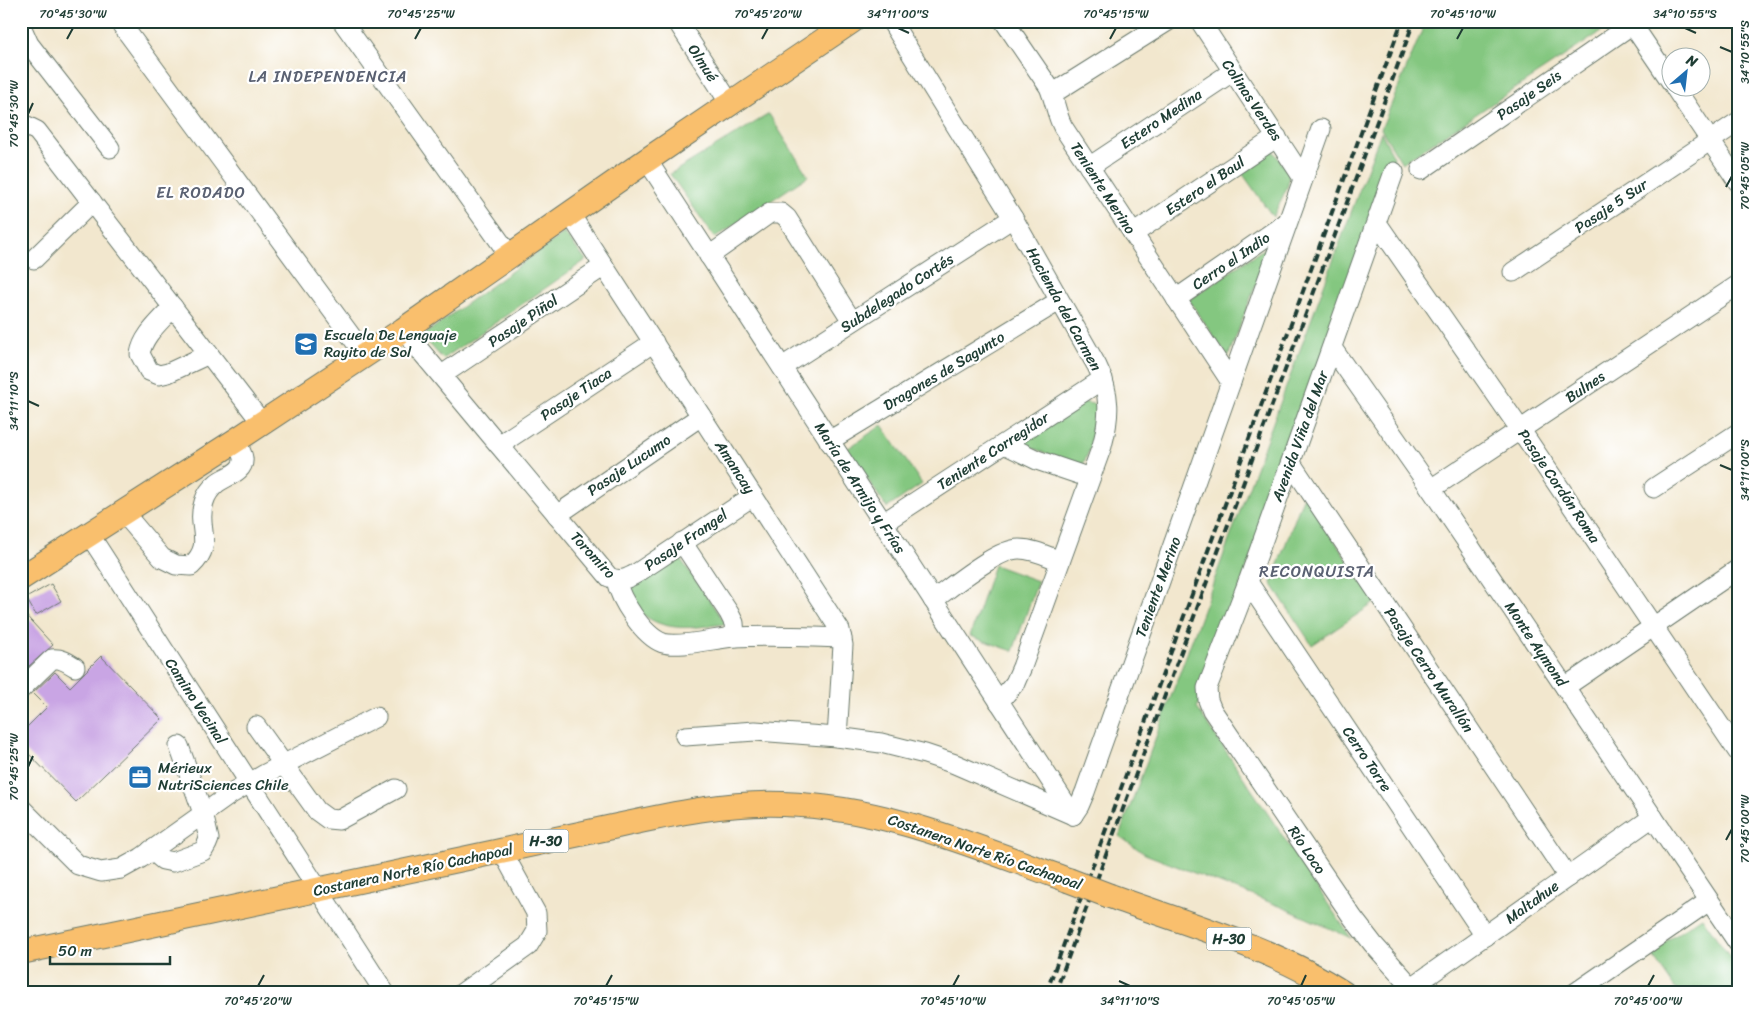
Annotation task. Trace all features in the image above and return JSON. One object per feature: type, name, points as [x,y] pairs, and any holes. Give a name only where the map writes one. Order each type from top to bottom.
[{"type":"main road","points":[[21,578],[403,330],[647,160],[731,105],[852,21]]},
{"type":"main road","name":"Costanera Norte Río Cachapoal","points":[[21,952],[695,811],[743,805],[783,804],[863,813],[911,824],[1254,949],[1314,976],[1343,993]]},
{"type":"street","points":[[119,21],[365,355]]},
{"type":"street","points":[[342,21],[510,256]]},
{"type":"street","name":"Olmué","points":[[677,21],[731,105]]},
{"type":"street","name":"Hacienda del Carmen","points":[[891,21],[1013,218],[1103,379],[1108,400],[1108,420],[1102,446],[1019,675],[999,702]]},
{"type":"street","name":"Teniente Merino","points":[[1004,21],[1052,94],[1058,118],[1231,382],[1085,792],[1073,815]]},
{"type":"street","points":[[1052,94],[1168,21]]},
{"type":"street","name":"Colinas Verdes","points":[[1200,21],[1303,178]]},
{"type":"street","points":[[1633,22],[1662,67]]},
{"type":"street","name":"Pasaje Seis","points":[[1421,170],[1633,22]]},
{"type":"street","points":[[21,26],[29,44],[110,148]]},
{"type":"street","name":"Estero Medina","points":[[1089,167],[1232,72]]},
{"type":"street","points":[[1682,98],[1738,182]]},
{"type":"street","name":"Pasaje 5 Sur","points":[[1513,272],[1738,122]]},
{"type":"street","points":[[21,125],[28,126],[37,131],[262,423]]},
{"type":"street","points":[[1231,382],[1321,129]]},
{"type":"street","name":"Estero el Baul","points":[[1133,234],[1277,137]]},
{"type":"street","name":"María de Armijo y Frías","points":[[647,160],[1073,815]]},
{"type":"street","name":"Avenida Viña del Mar","points":[[1208,700],[1207,688],[1248,582],[1394,172]]},
{"type":"street","points":[[34,259],[92,202]]},
{"type":"street","points":[[710,256],[770,213],[781,213],[788,218],[852,321]]},
{"type":"street","name":"Amancay","points":[[570,214],[836,623],[842,638],[843,655],[837,737]]},
{"type":"street","name":"Subdelegado Cortés","points":[[782,367],[1013,218]]},
{"type":"street","name":"Cerro el Indio","points":[[1176,299],[1286,223]]},
{"type":"street","name":"Pasaje Cordón Roma","points":[[1376,223],[1520,430],[1738,752]]},
{"type":"street","name":"Pasaje Piñol","points":[[442,375],[604,266]]},
{"type":"street","name":"Bulnes","points":[[1431,488],[1738,285]]},
{"type":"street","name":"Dragones de Sagunto","points":[[829,441],[1059,300]]},
{"type":"street","points":[[173,307],[141,346],[140,354],[149,372],[159,375],[168,373],[209,354]]},
{"type":"street","name":"Toromiro","points":[[403,330],[603,572],[616,580],[620,595],[650,636],[663,643],[676,644],[735,637],[842,638]]},
{"type":"street","name":"Pasaje Tiaca","points":[[499,445],[654,342]]},
{"type":"street","name":"Monte Aymond","points":[[1332,348],[1431,488],[1738,943]]},
{"type":"street","name":"Teniente Corregidor","points":[[883,523],[1103,379]]},
{"type":"street","name":"Pasaje Lucumo","points":[[557,515],[701,416]]},
{"type":"street","points":[[1654,488],[1738,433]]},
{"type":"street","points":[[123,512],[162,558],[176,565],[191,566],[201,557],[204,542],[201,515],[204,502],[214,486],[239,470],[242,464],[243,459],[235,440]]},
{"type":"street","points":[[1004,444],[1037,460],[1090,478]]},
{"type":"street","name":"Pasaje Cerro Murallón","points":[[1290,463],[1568,877]]},
{"type":"street","name":"Pasaje Frangel","points":[[616,580],[627,578],[637,573],[753,496]]},
{"type":"street","name":"Camino Vecinal","points":[[89,534],[385,993]]},
{"type":"street","points":[[682,542],[729,613],[734,623],[735,637]]},
{"type":"street","points":[[933,600],[999,554],[1018,548],[1035,550],[1060,561]]},
{"type":"street","points":[[1565,687],[1652,626],[1738,570]]},
{"type":"street","name":"Cerro Torre","points":[[1248,582],[1485,936]]},
{"type":"street","points":[[21,689],[52,659],[64,660],[75,667]]},
{"type":"street","name":"Río Loco","points":[[1208,700],[1212,710],[1353,918],[1373,944],[1414,990]]},
{"type":"street","points":[[21,808],[78,865],[101,872],[121,869],[249,784],[376,717]]},
{"type":"street","points":[[256,726],[317,811],[328,819],[340,820],[396,789]]},
{"type":"street","points":[[685,736],[755,731],[837,737],[881,743],[955,764],[1073,815]]},
{"type":"street","points":[[151,850],[167,862],[173,862],[203,851],[209,839],[203,813],[179,746]]},
{"type":"street","name":"Maltahue","points":[[1414,990],[1485,936],[1653,817]]},
{"type":"street","points":[[462,993],[528,946],[537,932],[536,913],[502,851]]},
{"type":"street","points":[[1575,993],[1709,901]]},
{"type":"green space","points":[[1426,21],[1616,22],[1402,163],[1381,129]]},
{"type":"green space","points":[[769,114],[808,176],[715,238],[670,174]]},
{"type":"green space","points":[[1381,132],[1394,157],[1197,708],[1351,938],[1282,907],[1145,854],[1119,836]]},
{"type":"green space","points":[[1271,148],[1289,173],[1288,185],[1273,217],[1240,170]]},
{"type":"green space","points":[[564,233],[586,260],[443,359],[422,336]]},
{"type":"green space","points":[[1272,243],[1228,357],[1189,300]]},
{"type":"green space","points":[[1083,402],[1098,405],[1098,430],[1082,467],[1022,444]]},
{"type":"green space","points":[[882,425],[922,484],[887,508],[847,449]]},
{"type":"green space","points":[[1304,495],[1376,602],[1312,645],[1271,583]]},
{"type":"green space","points":[[677,554],[726,624],[681,627],[660,624],[650,619],[633,605],[624,590]]},
{"type":"green space","points":[[994,565],[1038,581],[1013,651],[970,636]]},
{"type":"green space","points":[[1702,917],[1738,969],[1738,985],[1726,993],[1678,993],[1650,952]]},
{"type":"building","points":[[51,584],[61,601],[36,615],[26,598]]},
{"type":"building","points":[[21,610],[53,645],[21,673]]},
{"type":"building","points":[[101,656],[162,719],[76,802],[21,746],[21,733],[47,707],[33,693],[55,672],[70,687]]},
{"type":"railway","points":[[1046,993],[1402,21]]},
{"type":"railway","points":[[1055,993],[1414,21]]},
{"type":"place","name":"Escuela De Lenguaje Rayito de Sol","points":[[306,344]]},
{"type":"place","name":"Mérieux NutriSciences Chile","points":[[140,777]]},
{"type":"district","name":"LA INDEPENDENCIA","points":[[328,76]]},
{"type":"district","name":"EL RODADO","points":[[201,192]]},
{"type":"district","name":"RECONQUISTA","points":[[1317,571]]}]
